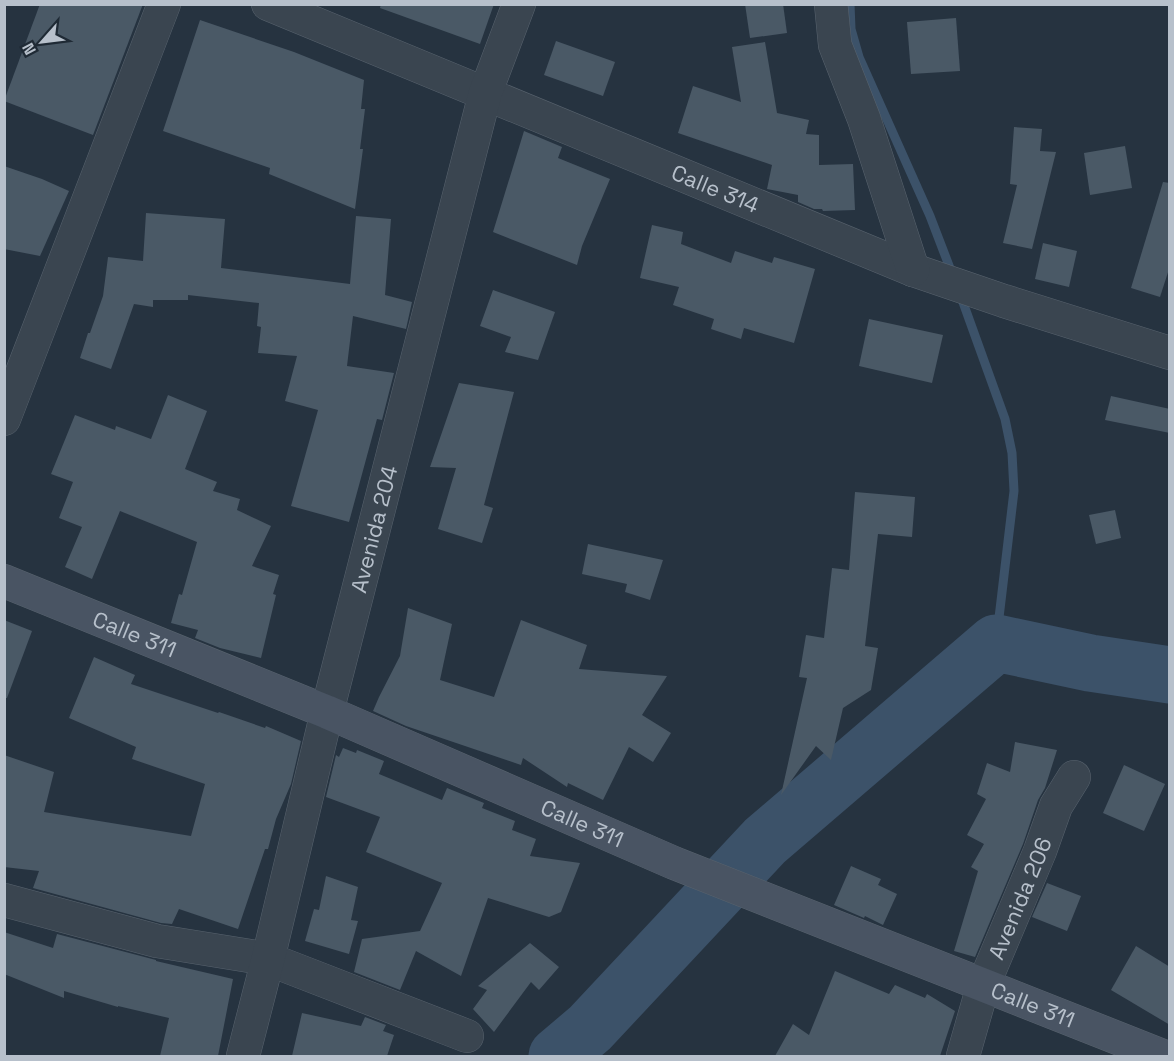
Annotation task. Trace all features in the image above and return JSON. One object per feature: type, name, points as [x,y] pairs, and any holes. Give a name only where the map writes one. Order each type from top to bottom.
[{"type":"street","points":[[4,419],[164,4]]},
{"type":"street","name":"Calle 314","points":[[268,4],[913,270],[1170,354]]},
{"type":"street","name":"Avenida 204","points":[[243,1056],[327,712],[485,94],[519,4]]},
{"type":"street","points":[[831,4],[835,45],[864,118],[913,270]]},
{"type":"street","name":"Calle 311","points":[[4,581],[327,712],[674,862],[1163,1056]]},
{"type":"street","name":"Avenida 206","points":[[963,1056],[983,986],[1040,852],[1056,806],[1074,777]]},
{"type":"street","points":[[4,900],[157,941],[268,958],[467,1036]]},
{"type":"building","points":[[40,4],[143,4],[93,135],[4,101]]},
{"type":"building","points":[[381,4],[494,4],[480,44],[380,8]]},
{"type":"building","points":[[745,4],[783,4],[787,33],[750,38]]},
{"type":"building","points":[[956,18],[960,71],[911,74],[907,22]]},
{"type":"building","points":[[200,20],[294,52],[364,80],[361,109],[365,109],[360,149],[363,149],[355,209],[269,174],[270,168],[163,131]]},
{"type":"building","points":[[556,41],[615,62],[603,96],[544,75]]},
{"type":"building","points":[[765,42],[777,113],[809,120],[806,134],[819,135],[819,165],[853,164],[855,210],[814,209],[798,202],[798,195],[767,189],[772,165],[678,133],[693,86],[741,102],[732,47]]},
{"type":"building","points":[[1014,127],[1042,129],[1040,151],[1056,152],[1032,249],[1003,243],[1017,185],[1010,184]]},
{"type":"building","points":[[524,131],[562,147],[558,158],[610,179],[582,246],[577,265],[493,232]]},
{"type":"building","points":[[1125,146],[1132,188],[1090,195],[1084,153]]},
{"type":"building","points":[[4,166],[69,191],[40,256],[4,249]]},
{"type":"building","points":[[1163,182],[1170,183],[1170,266],[1160,297],[1131,288]]},
{"type":"building","points":[[146,213],[225,219],[221,268],[350,284],[356,216],[391,219],[385,295],[412,302],[406,329],[353,316],[347,366],[394,373],[382,420],[377,419],[349,522],[291,506],[318,410],[285,401],[297,356],[258,353],[261,327],[257,326],[259,303],[188,295],[188,300],[153,300],[153,307],[134,304],[111,369],[80,358],[103,296],[108,257],[143,261]]},
{"type":"building","points":[[652,225],[683,232],[681,244],[731,263],[735,251],[772,263],[774,257],[815,269],[794,343],[744,328],[741,339],[711,329],[714,319],[673,305],[679,287],[640,278]]},
{"type":"building","points":[[1043,243],[1077,251],[1069,287],[1035,279]]},
{"type":"building","points":[[493,290],[555,312],[538,360],[505,352],[511,337],[480,326]]},
{"type":"building","points":[[869,319],[943,335],[932,383],[859,366]]},
{"type":"building","points":[[459,383],[514,392],[484,505],[493,508],[482,543],[438,529],[456,468],[430,467]]},
{"type":"building","points":[[168,395],[207,411],[185,469],[217,482],[213,491],[240,499],[237,510],[271,526],[252,566],[279,575],[273,594],[276,595],[261,658],[220,648],[195,638],[198,630],[171,623],[179,594],[182,595],[197,542],[120,511],[92,579],[65,567],[82,527],[59,518],[73,482],[51,474],[75,415],[115,430],[116,426],[151,439]]},
{"type":"building","points":[[1111,396],[1170,409],[1170,433],[1105,420]]},
{"type":"building","points":[[855,492],[915,497],[912,537],[878,534],[865,646],[878,648],[871,690],[843,708],[831,760],[816,746],[781,795],[807,678],[799,677],[806,635],[824,638],[832,568],[849,570]]},
{"type":"building","points":[[1115,510],[1121,538],[1096,544],[1089,515]]},
{"type":"building","points":[[588,544],[663,560],[650,600],[625,592],[627,584],[582,574]]},
{"type":"building","points":[[408,608],[452,624],[440,680],[494,697],[521,620],[587,645],[579,669],[667,676],[642,715],[671,733],[653,762],[629,747],[603,800],[568,783],[567,787],[523,758],[521,765],[406,726],[373,711],[400,656]]},
{"type":"building","points":[[4,620],[32,631],[7,698],[4,698]]},
{"type":"building","points":[[94,657],[135,675],[131,684],[265,728],[266,726],[301,741],[291,784],[276,819],[268,849],[265,849],[238,929],[179,909],[172,924],[161,923],[33,888],[39,871],[4,867],[4,755],[54,772],[44,812],[191,836],[205,784],[132,759],[136,747],[69,718]]},
{"type":"building","points":[[1015,742],[1057,750],[1023,844],[975,957],[954,951],[978,871],[971,867],[984,844],[967,835],[986,799],[977,794],[987,763],[1010,772]]},
{"type":"building","points":[[343,748],[356,753],[357,750],[384,761],[379,774],[442,800],[447,788],[484,803],[482,808],[515,821],[512,830],[536,839],[530,856],[580,863],[561,912],[549,917],[488,898],[461,976],[416,951],[400,990],[354,972],[362,939],[420,931],[442,883],[366,852],[380,817],[326,797],[336,755],[339,757]]},
{"type":"building","points":[[1124,765],[1165,784],[1144,831],[1103,813]]},
{"type":"building","points":[[851,866],[881,879],[878,885],[897,894],[883,925],[834,905]]},
{"type":"building","points":[[326,876],[358,887],[351,920],[358,921],[349,954],[305,941],[314,909],[319,910]]},
{"type":"building","points":[[1047,883],[1081,896],[1067,931],[1032,917]]},
{"type":"building","points":[[4,932],[53,948],[57,934],[233,979],[218,1056],[160,1056],[169,1018],[118,1007],[64,991],[64,998],[4,974]]},
{"type":"building","points":[[530,943],[559,967],[539,990],[531,982],[494,1032],[473,1009],[487,990],[478,986]]},
{"type":"building","points":[[1136,946],[1170,967],[1170,1025],[1111,990]]},
{"type":"building","points":[[835,971],[889,994],[895,985],[925,998],[927,994],[955,1011],[940,1056],[775,1056],[793,1024],[809,1035]]},
{"type":"building","points":[[302,1013],[361,1026],[365,1017],[386,1025],[383,1031],[394,1035],[387,1056],[292,1056]]},
{"type":"waterway","points":[[850,4],[851,29],[859,57],[930,216],[953,276]]},
{"type":"waterway","points":[[960,294],[1005,419],[1012,453],[1014,491],[996,643]]},
{"type":"waterway","points":[[557,1056],[590,1028],[765,841],[996,643],[1090,663],[1170,675]]}]
